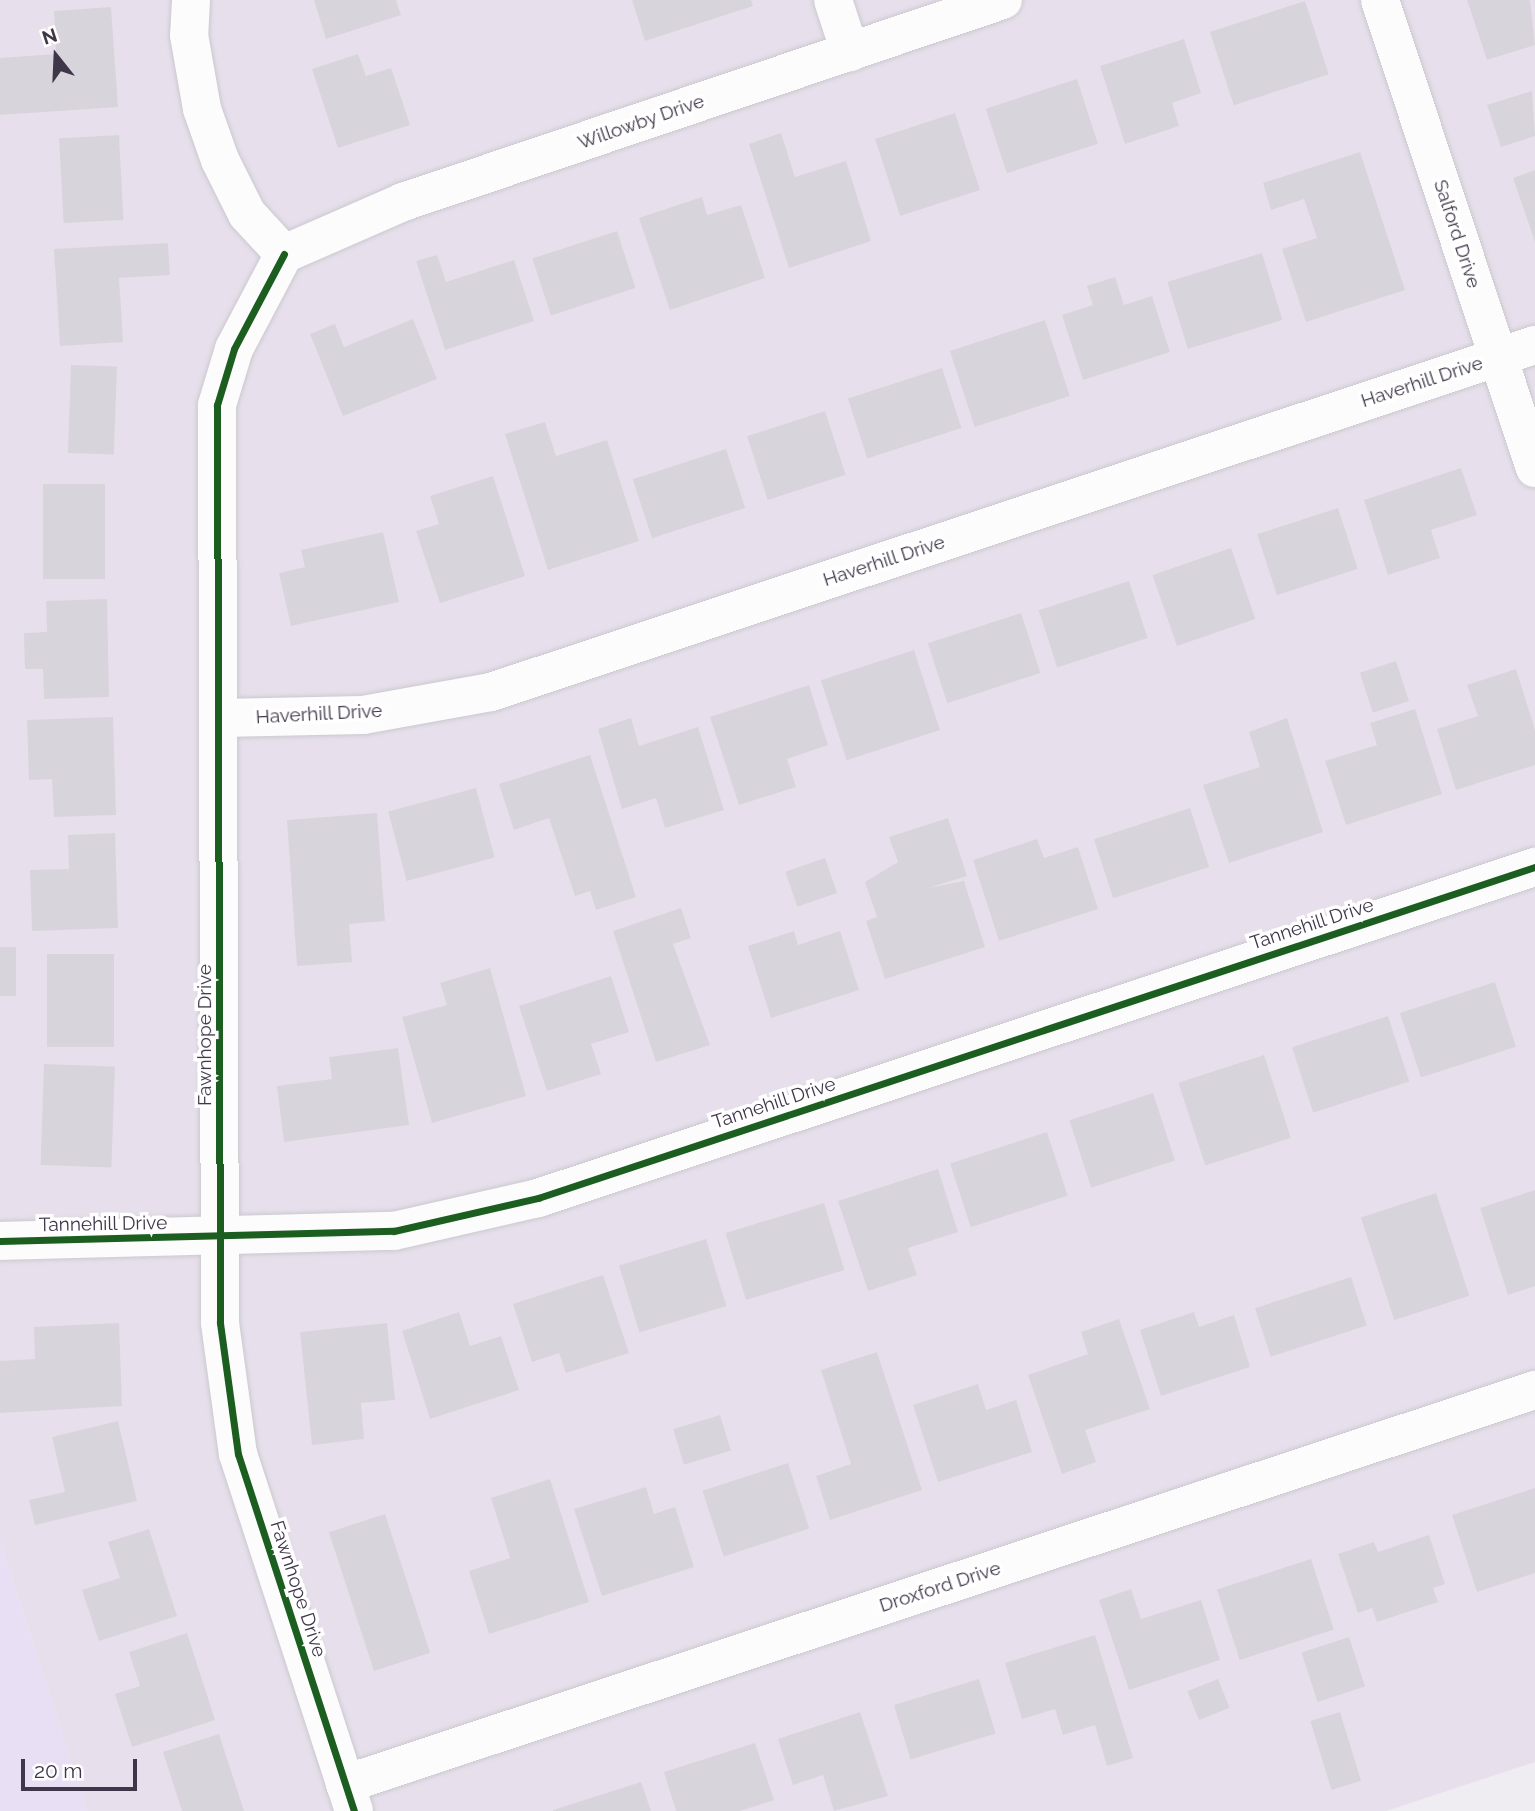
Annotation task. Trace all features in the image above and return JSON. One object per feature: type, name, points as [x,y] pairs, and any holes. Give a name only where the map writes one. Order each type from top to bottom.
[{"type":"street","points":[[191,0],[189,35],[200,97],[220,160],[247,214],[284,254]]},
{"type":"street","points":[[833,0],[849,52]]},
{"type":"street","name":"Willowby Drive","points":[[284,254],[403,202],[1003,0]]},
{"type":"street","name":"Salford Drive","points":[[1380,0],[1535,468]]},
{"type":"street","name":"Fawnhope Drive","points":[[284,254],[234,349],[217,405],[221,719],[220,1323],[238,1454],[350,1797]]},
{"type":"street","name":"Haverhill Drive","points":[[221,719],[363,715],[491,692],[1535,345]]},
{"type":"street","name":"Tannehill Drive","points":[[0,1241],[221,1238],[394,1231],[538,1198],[1535,867]]},
{"type":"street","name":"Droxford Drive","points":[[350,1797],[1535,1390]]},
{"type":"shaded area","points":[[0,0],[1535,0],[1535,1762],[1386,1811],[87,1811],[0,1541]]},
{"type":"shaded area","points":[[0,1541],[87,1811],[0,1811]]},
{"type":"building","points":[[314,0],[396,0],[401,15],[326,39]]},
{"type":"building","points":[[632,0],[751,0],[753,6],[645,41]]},
{"type":"building","points":[[1467,0],[1530,0],[1535,45],[1487,60]]},
{"type":"building","points":[[1305,1],[1329,74],[1234,105],[1210,32]]},
{"type":"building","points":[[111,7],[118,107],[0,115],[0,58],[56,54],[54,11]]},
{"type":"building","points":[[1184,39],[1201,93],[1172,103],[1179,126],[1125,144],[1100,66]]},
{"type":"building","points":[[358,54],[366,76],[391,68],[410,125],[338,148],[312,69]]},
{"type":"building","points":[[1077,79],[1098,144],[1007,173],[986,109]]},
{"type":"building","points":[[1532,91],[1535,136],[1501,147],[1487,105]]},
{"type":"building","points":[[955,113],[980,190],[900,216],[875,139]]},
{"type":"building","points":[[781,133],[795,177],[846,161],[871,241],[789,268],[749,144]]},
{"type":"building","points":[[119,135],[123,220],[64,223],[59,138]]},
{"type":"building","points":[[1360,152],[1405,290],[1306,322],[1282,249],[1317,238],[1304,199],[1271,210],[1263,183]]},
{"type":"building","points":[[1535,170],[1535,242],[1513,178]]},
{"type":"building","points":[[702,197],[707,215],[741,205],[765,278],[670,310],[639,218]]},
{"type":"building","points":[[617,231],[636,288],[551,316],[532,259]]},
{"type":"building","points":[[168,243],[170,275],[119,278],[123,342],[60,346],[54,249]]},
{"type":"building","points":[[1262,253],[1282,320],[1188,349],[1167,282]]},
{"type":"building","points":[[437,255],[446,282],[514,260],[534,321],[445,350],[416,261]]},
{"type":"building","points":[[1115,277],[1124,305],[1152,296],[1170,352],[1083,380],[1062,315],[1093,305],[1087,286]]},
{"type":"building","points":[[413,319],[437,379],[343,416],[310,334],[335,324],[344,347]]},
{"type":"building","points":[[1045,320],[1070,396],[975,427],[950,351]]},
{"type":"building","points":[[71,365],[117,367],[114,455],[68,453]]},
{"type":"building","points":[[942,368],[961,428],[867,459],[848,399]]},
{"type":"building","points":[[825,411],[846,475],[768,500],[747,436]]},
{"type":"building","points":[[545,422],[556,456],[607,440],[639,541],[548,570],[505,434]]},
{"type":"building","points":[[726,449],[745,508],[652,538],[633,479]]},
{"type":"building","points":[[1461,468],[1477,515],[1431,530],[1440,558],[1388,575],[1364,500]]},
{"type":"building","points":[[493,476],[525,576],[440,603],[416,531],[439,524],[430,496]]},
{"type":"building","points":[[43,484],[105,484],[105,579],[43,579]]},
{"type":"building","points":[[1338,508],[1358,569],[1277,595],[1257,534]]},
{"type":"building","points":[[383,532],[399,602],[291,626],[279,573],[305,567],[301,550]]},
{"type":"building","points":[[1231,548],[1255,619],[1177,646],[1153,575]]},
{"type":"building","points":[[1129,581],[1148,638],[1057,667],[1039,610]]},
{"type":"building","points":[[107,599],[109,697],[44,699],[43,669],[25,669],[24,633],[47,632],[46,601]]},
{"type":"building","points":[[1021,613],[1040,673],[947,703],[928,643]]},
{"type":"building","points":[[914,650],[940,730],[847,760],[821,680]]},
{"type":"building","points":[[1396,661],[1409,701],[1373,713],[1360,673]]},
{"type":"building","points":[[1516,669],[1535,730],[1535,765],[1456,790],[1437,729],[1478,716],[1467,685]]},
{"type":"building","points":[[809,685],[828,745],[787,759],[796,787],[739,805],[710,717]]},
{"type":"building","points":[[1415,709],[1442,794],[1346,825],[1325,761],[1377,745],[1370,723]]},
{"type":"building","points":[[113,717],[116,815],[54,817],[52,779],[29,780],[27,720]]},
{"type":"building","points":[[631,718],[639,746],[698,727],[724,810],[665,828],[656,798],[622,809],[598,729]]},
{"type":"building","points":[[1287,718],[1323,832],[1229,863],[1203,785],[1260,767],[1249,732]]},
{"type":"building","points":[[590,755],[636,897],[596,910],[590,891],[575,896],[549,818],[514,830],[499,784]]},
{"type":"building","points":[[476,788],[495,858],[407,881],[388,812]]},
{"type":"building","points":[[1190,808],[1209,867],[1113,898],[1094,839]]},
{"type":"building","points":[[377,813],[385,921],[349,924],[352,962],[297,966],[287,820]]},
{"type":"building","points":[[948,818],[967,876],[928,888],[964,881],[985,947],[885,979],[866,921],[877,917],[865,882],[898,862],[889,837]]},
{"type":"building","points":[[115,833],[118,928],[32,931],[30,870],[69,869],[68,835]]},
{"type":"building","points":[[1037,839],[1044,858],[1078,847],[1098,909],[999,941],[973,860]]},
{"type":"building","points":[[825,858],[837,893],[797,907],[785,872]]},
{"type":"building","points":[[681,908],[691,938],[673,944],[710,1045],[656,1062],[613,931]]},
{"type":"building","points":[[794,931],[798,945],[840,931],[859,990],[771,1018],[748,946]]},
{"type":"building","points":[[0,947],[16,947],[16,996],[0,996]]},
{"type":"building","points":[[47,954],[114,954],[114,1047],[47,1047]]},
{"type":"building","points":[[490,968],[526,1096],[432,1123],[402,1017],[447,1005],[440,983]]},
{"type":"building","points":[[611,976],[629,1032],[591,1044],[601,1074],[547,1091],[519,1006]]},
{"type":"building","points":[[1495,982],[1516,1047],[1421,1078],[1400,1013]]},
{"type":"building","points":[[1388,1016],[1409,1082],[1313,1113],[1292,1047]]},
{"type":"building","points":[[398,1048],[409,1125],[284,1142],[277,1086],[332,1079],[329,1057]]},
{"type":"building","points":[[1264,1055],[1291,1138],[1205,1166],[1178,1083]]},
{"type":"building","points":[[44,1064],[115,1066],[111,1167],[40,1165]]},
{"type":"building","points":[[1153,1093],[1175,1161],[1091,1188],[1069,1120]]},
{"type":"building","points":[[1047,1132],[1068,1196],[971,1227],[950,1164]]},
{"type":"building","points":[[938,1169],[958,1232],[908,1248],[917,1275],[868,1291],[838,1201]]},
{"type":"building","points":[[1535,1190],[1535,1286],[1508,1295],[1480,1208]]},
{"type":"building","points":[[1436,1193],[1469,1296],[1394,1320],[1361,1217]]},
{"type":"building","points":[[824,1203],[844,1270],[746,1300],[726,1233]]},
{"type":"building","points":[[706,1239],[726,1306],[639,1333],[619,1266]]},
{"type":"building","points":[[603,1275],[629,1353],[566,1373],[559,1353],[532,1362],[513,1304]]},
{"type":"building","points":[[1351,1277],[1367,1326],[1271,1357],[1255,1308]]},
{"type":"building","points":[[459,1312],[470,1346],[501,1336],[519,1390],[430,1419],[402,1331]]},
{"type":"building","points":[[1194,1312],[1199,1327],[1234,1315],[1250,1367],[1161,1396],[1140,1330]]},
{"type":"building","points":[[1119,1319],[1150,1409],[1085,1430],[1096,1462],[1062,1474],[1028,1375],[1088,1354],[1081,1332]]},
{"type":"building","points":[[119,1323],[122,1406],[0,1413],[0,1361],[35,1359],[34,1327]]},
{"type":"building","points":[[387,1323],[395,1400],[361,1403],[364,1439],[312,1445],[300,1332]]},
{"type":"building","points":[[877,1352],[922,1490],[830,1520],[816,1476],[851,1464],[821,1370]]},
{"type":"building","points":[[978,1384],[986,1410],[1016,1400],[1032,1452],[938,1482],[913,1405]]},
{"type":"building","points":[[720,1415],[731,1450],[684,1465],[673,1429]]},
{"type":"building","points":[[118,1421],[137,1501],[35,1525],[29,1500],[65,1492],[52,1437]]},
{"type":"building","points":[[788,1463],[809,1529],[724,1556],[702,1491]]},
{"type":"building","points":[[550,1479],[589,1602],[489,1634],[469,1571],[510,1558],[491,1498]]},
{"type":"building","points":[[646,1487],[654,1514],[675,1507],[694,1567],[602,1596],[574,1509]]},
{"type":"building","points":[[1535,1488],[1535,1573],[1477,1592],[1452,1515]]},
{"type":"building","points":[[385,1514],[430,1653],[374,1671],[329,1532]]},
{"type":"building","points":[[149,1529],[177,1616],[99,1641],[82,1590],[120,1578],[108,1542]]},
{"type":"building","points":[[1429,1535],[1445,1584],[1433,1588],[1438,1602],[1377,1622],[1372,1608],[1358,1613],[1338,1554],[1374,1542],[1378,1552]]},
{"type":"building","points":[[1311,1559],[1334,1629],[1240,1660],[1217,1590]]},
{"type":"building","points":[[1131,1589],[1141,1619],[1201,1600],[1220,1660],[1129,1690],[1099,1600]]},
{"type":"building","points":[[187,1633],[215,1720],[132,1747],[115,1694],[140,1686],[129,1652]]},
{"type":"building","points":[[1095,1635],[1133,1758],[1107,1766],[1095,1725],[1063,1735],[1055,1709],[1022,1719],[1005,1663]]},
{"type":"building","points":[[1349,1637],[1365,1686],[1318,1702],[1301,1652]]},
{"type":"building","points":[[979,1679],[996,1734],[911,1760],[894,1705]]},
{"type":"building","points":[[1218,1679],[1230,1708],[1199,1720],[1187,1691]]},
{"type":"building","points":[[860,1712],[888,1796],[834,1811],[823,1775],[793,1785],[778,1739]]},
{"type":"building","points":[[1340,1712],[1361,1781],[1331,1790],[1310,1721]]},
{"type":"building","points":[[219,1734],[244,1811],[182,1811],[163,1752]]},
{"type":"building","points":[[755,1743],[774,1800],[740,1811],[676,1811],[664,1772]]},
{"type":"building","points":[[641,1782],[651,1811],[553,1811],[553,1810]]},
{"type":"cycle path","points":[[284,254],[234,349],[217,405],[220,1323],[238,1454],[354,1811]]},
{"type":"cycle path","points":[[0,1241],[394,1231],[538,1198],[1535,867]]}]
